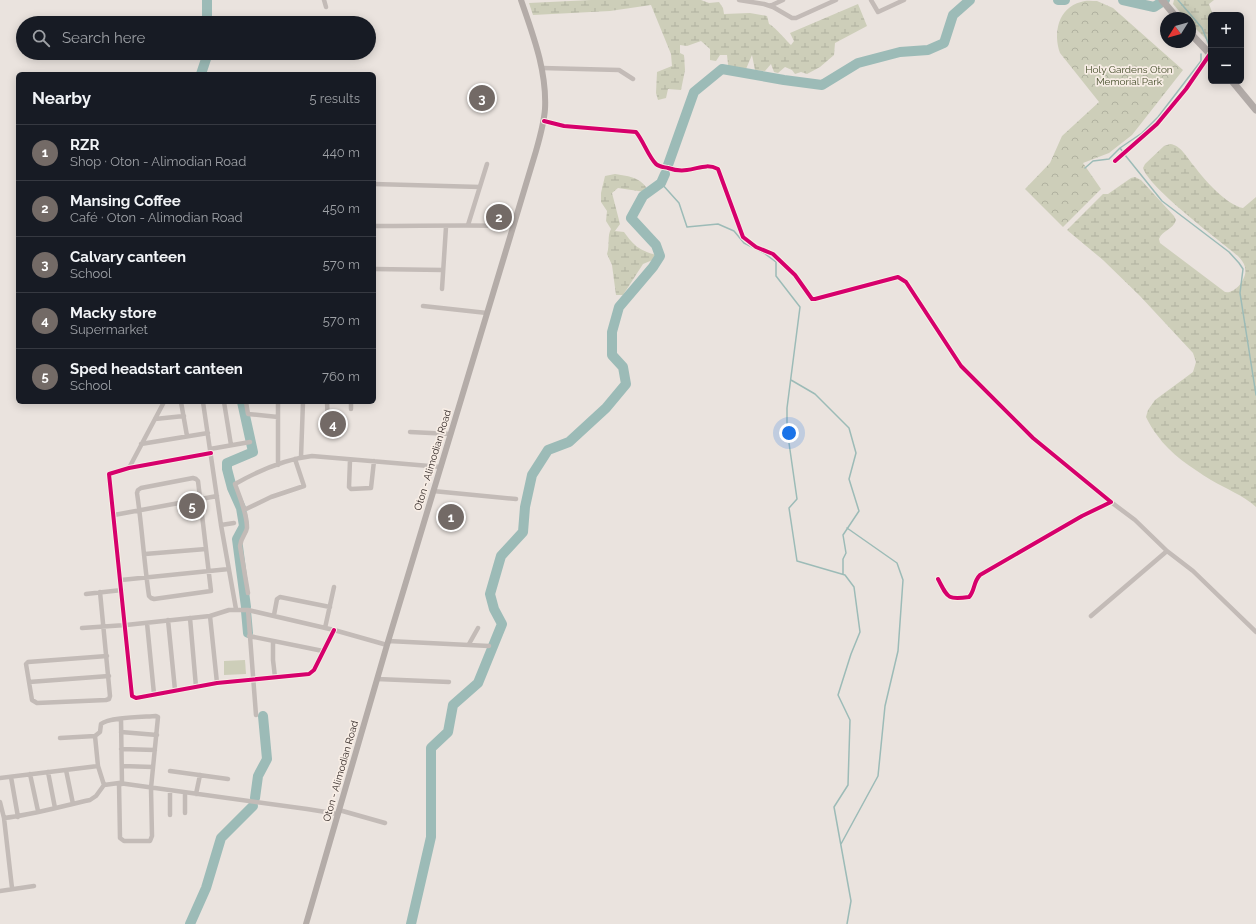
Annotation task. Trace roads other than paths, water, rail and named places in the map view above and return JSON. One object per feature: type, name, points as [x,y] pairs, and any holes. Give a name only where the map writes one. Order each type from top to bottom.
[{"type":"main road","name":"Oton - Alimodian Road","points":[[306,924],[387,643],[514,226],[544,121],[545,93],[542,68],[535,41],[521,0]]},
{"type":"main road","points":[[1164,2],[1172,12]]},
{"type":"main road","points":[[1196,39],[1208,52]]},
{"type":"main road","points":[[1234,84],[1256,110]]},
{"type":"street","points":[[324,0],[326,7]]},
{"type":"street","points":[[739,0],[770,6],[796,18],[836,0]]},
{"type":"street","points":[[770,6],[783,0]]},
{"type":"street","points":[[870,0],[878,12],[904,0]]},
{"type":"street","points":[[1115,161],[1157,124],[1208,59]]},
{"type":"street","points":[[542,68],[619,70],[633,79]]},
{"type":"street","points":[[544,121],[564,126],[636,132],[643,141],[651,159],[658,166],[675,170],[687,170],[702,166],[718,169],[743,237],[756,247],[773,254],[795,276],[812,299],[898,277],[902,278],[961,366],[1033,438],[1135,520],[1167,551],[1193,571],[1256,632]]},
{"type":"street","points":[[468,225],[487,164]]},
{"type":"street","points":[[376,184],[480,187]]},
{"type":"street","points":[[376,226],[514,226]]},
{"type":"street","points":[[442,289],[446,226]]},
{"type":"street","points":[[376,269],[443,270]]},
{"type":"street","points":[[423,306],[487,312]]},
{"type":"street","points":[[129,468],[163,404]]},
{"type":"street","points":[[181,404],[187,436]]},
{"type":"street","points":[[203,404],[221,525],[236,609]]},
{"type":"street","points":[[224,404],[231,445]]},
{"type":"street","points":[[246,404],[248,414],[278,417]]},
{"type":"street","points":[[278,404],[278,465]]},
{"type":"street","points":[[301,457],[303,404]]},
{"type":"street","points":[[327,404],[328,424]]},
{"type":"street","points":[[351,404],[351,409]]},
{"type":"street","points":[[155,419],[184,416]]},
{"type":"street","points":[[410,432],[450,434]]},
{"type":"street","points":[[141,444],[208,433]]},
{"type":"street","points":[[250,442],[129,468],[109,474],[126,625],[132,696],[136,698],[216,683],[308,674],[312,672],[334,630]]},
{"type":"street","points":[[248,592],[240,546],[241,540],[247,530],[244,510],[235,484],[278,465],[301,457],[312,456],[441,467]]},
{"type":"street","points":[[244,510],[271,497],[304,486],[295,460]]},
{"type":"street","points":[[350,460],[349,487],[351,489],[371,488],[374,461]]},
{"type":"street","points":[[196,479],[198,481],[200,500],[211,591],[154,599],[151,598],[149,596],[146,577],[145,554],[137,493],[138,490],[196,479]]},
{"type":"street","points":[[433,492],[516,499]]},
{"type":"street","points":[[114,515],[217,496]]},
{"type":"street","points":[[938,579],[947,596],[953,599],[969,597],[972,593],[975,581],[980,575],[1082,516],[1111,502]]},
{"type":"street","points":[[221,525],[234,523]]},
{"type":"street","points":[[145,554],[206,549]]},
{"type":"street","points":[[1091,616],[1167,551]]},
{"type":"street","points":[[121,580],[229,569]]},
{"type":"street","points":[[325,628],[334,587]]},
{"type":"street","points":[[86,594],[122,590]]},
{"type":"street","points":[[100,592],[104,626],[107,656],[109,676],[109,699],[37,703],[32,700],[26,664],[28,662],[107,656]]},
{"type":"street","points":[[274,615],[277,599],[280,596],[330,607]]},
{"type":"street","points":[[82,628],[210,616],[236,609],[274,615],[387,643],[469,644],[489,646]]},
{"type":"street","points":[[248,610],[256,715]]},
{"type":"street","points":[[210,616],[216,683]]},
{"type":"street","points":[[190,618],[196,687]]},
{"type":"street","points":[[168,620],[175,690]]},
{"type":"street","points":[[147,623],[154,694]]},
{"type":"street","points":[[469,644],[478,628]]},
{"type":"street","points":[[249,636],[323,651]]},
{"type":"street","points":[[272,641],[275,677]]},
{"type":"street","points":[[30,682],[109,676]]},
{"type":"street","points":[[377,679],[449,682]]},
{"type":"street","points":[[60,738],[95,736],[100,732],[102,723],[120,719],[158,717],[151,788],[150,842],[124,841],[120,838],[122,766],[120,719]]},
{"type":"street","points":[[121,732],[157,735]]},
{"type":"street","points":[[95,736],[98,766],[104,785]]},
{"type":"street","points":[[121,749],[155,750]]},
{"type":"street","points":[[0,778],[98,766]]},
{"type":"street","points":[[122,766],[153,767]]},
{"type":"street","points":[[66,770],[73,804]]},
{"type":"street","points":[[170,771],[228,779]]},
{"type":"street","points":[[48,772],[55,808]]},
{"type":"street","points":[[30,774],[38,811]]},
{"type":"street","points":[[196,794],[200,776]]},
{"type":"street","points":[[11,777],[18,817]]},
{"type":"street","points":[[104,785],[121,784],[339,812],[385,823]]},
{"type":"street","points":[[4,818],[18,817],[38,811],[90,800],[96,796],[104,785]]},
{"type":"street","points":[[170,791],[170,815]]},
{"type":"street","points":[[185,793],[185,813]]},
{"type":"street","points":[[0,805],[4,818],[12,888]]},
{"type":"street","points":[[0,845],[7,845]]},
{"type":"street","points":[[0,891],[12,888],[34,886]]},
{"type":"waterway","points":[[207,0],[207,16]]},
{"type":"waterway","points":[[668,165],[694,92],[722,69],[822,85],[858,63],[900,52],[928,50],[944,43],[953,15],[970,0]]},
{"type":"waterway","points":[[1058,0],[1065,0]]},
{"type":"waterway","points":[[1123,0],[1154,7],[1165,0]]},
{"type":"waterway","points":[[1178,0],[1202,28],[1208,43]]},
{"type":"waterway","points":[[1085,168],[1093,161],[1109,159],[1120,148],[1142,133],[1158,117],[1201,61],[1201,54]]},
{"type":"waterway","points":[[202,72],[206,60]]},
{"type":"waterway","points":[[1120,148],[1123,152]]},
{"type":"waterway","points":[[1125,155],[1162,201],[1229,252],[1243,269],[1240,293],[1256,395]]},
{"type":"waterway","points":[[411,924],[431,837],[431,748],[448,732],[453,705],[478,683],[502,624],[494,609],[490,594],[501,556],[523,532],[525,507],[532,475],[548,450],[569,442],[606,408],[626,384],[623,367],[612,355],[612,332],[619,307],[653,267],[660,256],[656,245],[631,218],[643,196],[661,183],[665,174]]},
{"type":"waterway","points":[[661,183],[679,203],[687,227],[718,224],[734,231],[744,243],[764,253],[776,262],[776,276],[800,307],[787,408],[787,429],[797,499],[789,508],[797,561],[845,575],[854,587],[860,632],[851,654],[838,695],[850,720],[848,785],[834,807],[851,901],[847,924]]},
{"type":"waterway","points":[[791,380],[815,394],[849,428],[856,453],[849,479],[859,511],[843,535],[846,553],[843,559],[843,574]]},
{"type":"waterway","points":[[242,404],[253,452],[227,463],[227,469],[232,488],[241,508],[244,526],[237,539],[246,607]]},
{"type":"waterway","points":[[841,844],[878,776],[885,706],[898,651],[903,580],[897,563],[847,528]]},
{"type":"waterway","points":[[246,611],[248,633]]},
{"type":"waterway","points":[[255,798],[258,776],[267,759],[263,716]]},
{"type":"waterway","points":[[190,924],[206,888],[221,838],[253,806]]},
{"type":"place","name":"Calvary canteen","points":[[482,98]]},
{"type":"place","name":"Mansing Coffee","points":[[499,217]]},
{"type":"place","name":"Macky store","points":[[333,424]]},
{"type":"place","name":"Sped headstart canteen","points":[[192,506]]},
{"type":"place","name":"RZR","points":[[451,517]]},
{"type":"park label","name":"Holy Gardens Oton Memorial Park","points":[[1129,74]]}]
